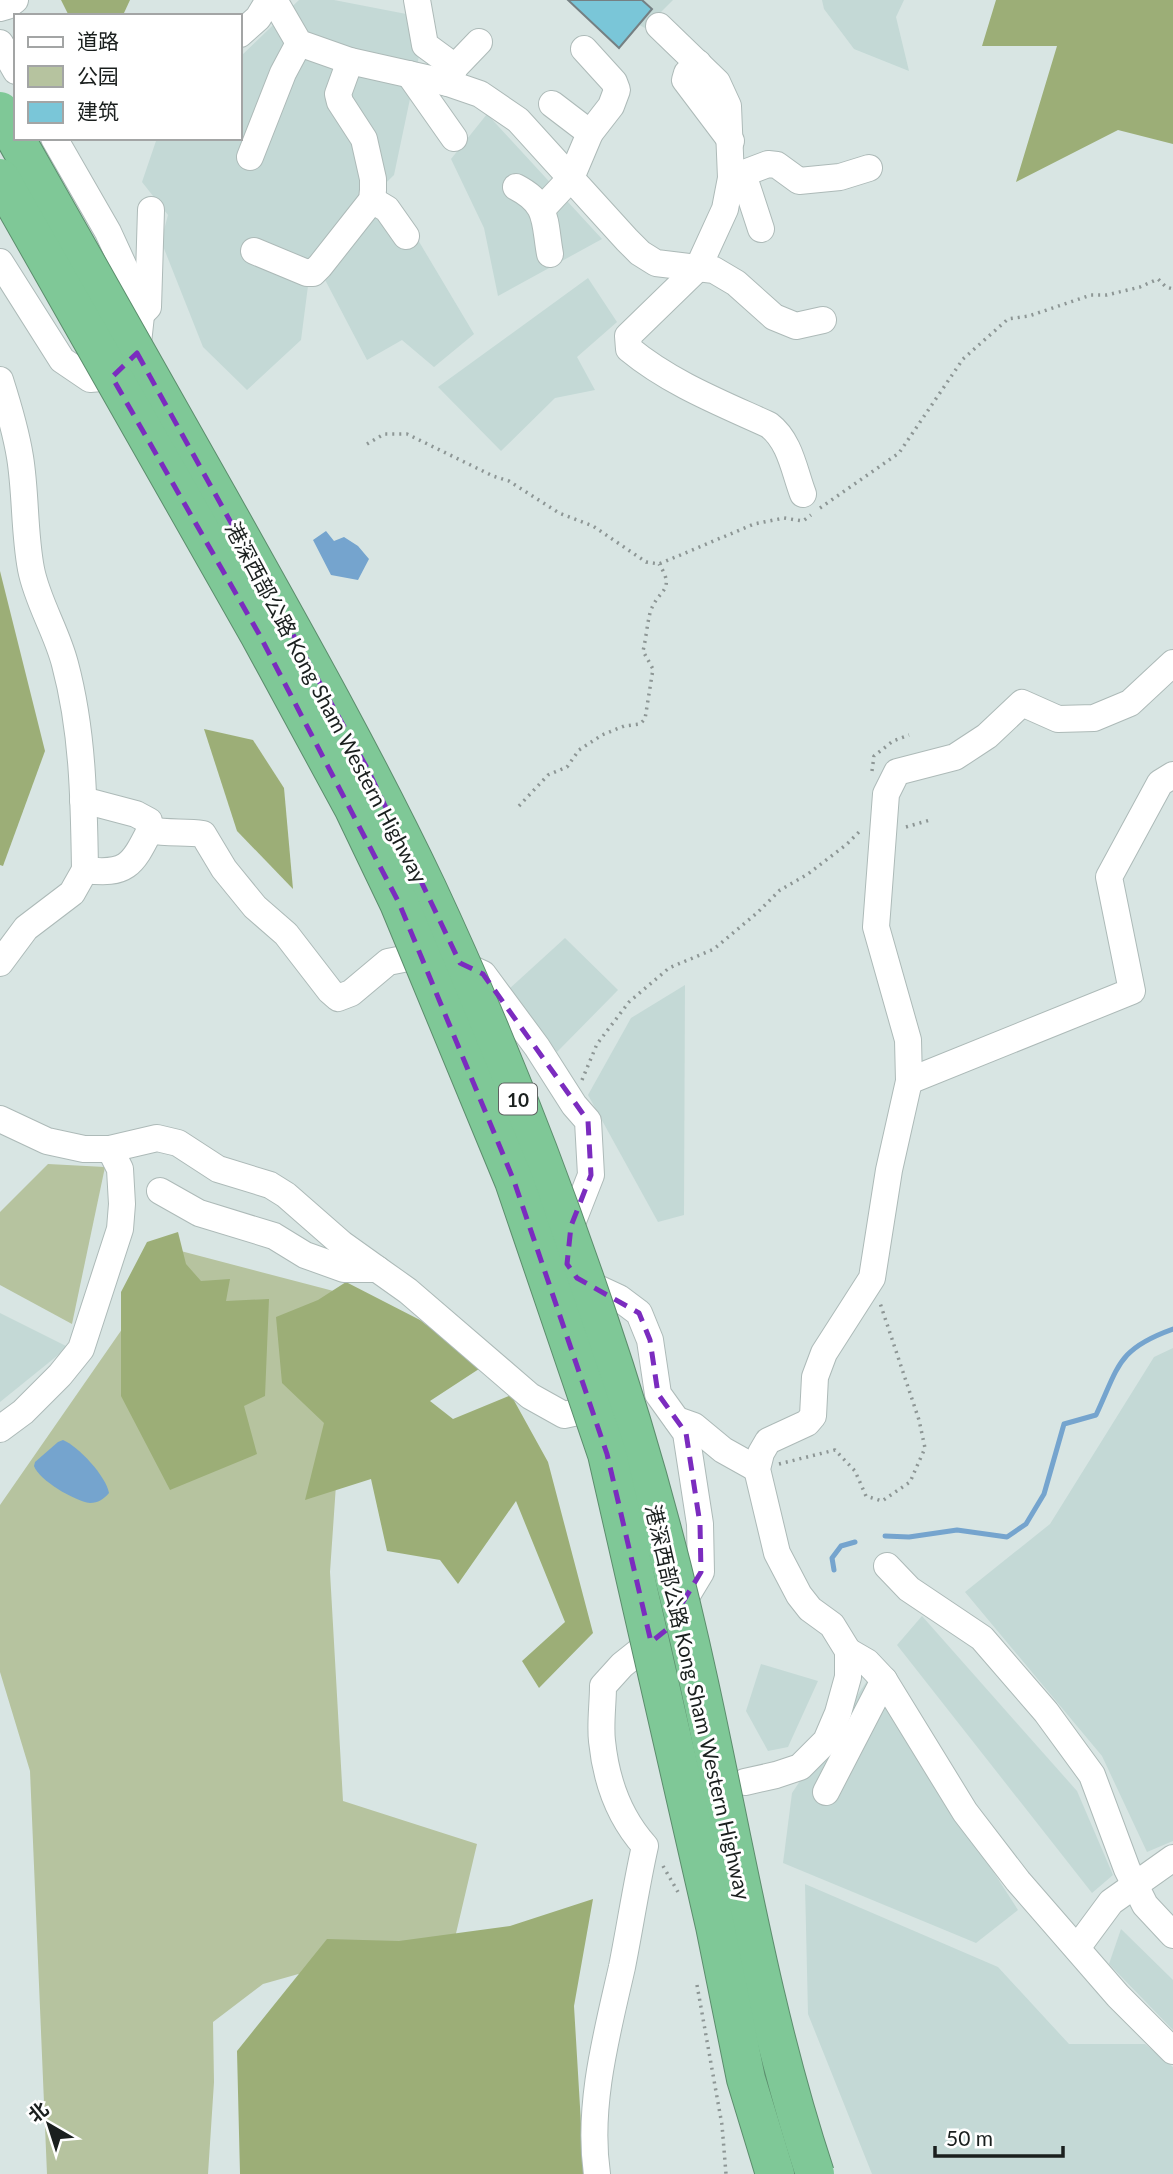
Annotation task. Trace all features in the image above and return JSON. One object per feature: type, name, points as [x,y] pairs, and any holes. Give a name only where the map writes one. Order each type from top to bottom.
[{"type":"highway","name":"港深西部公路 Kong Sham Western Highway","points":[[0,111],[14,136]]},
{"type":"highway","name":"港深西部公路 Kong Sham Western Highway","points":[[16,140],[275,598],[367,768],[427,888],[476,999],[547,1174],[599,1321],[670,1561],[698,1678],[765,1997],[815,2174]]},
{"type":"highway","name":"港深西部公路 Kong Sham Western Highway","points":[[0,178],[259,635],[354,809],[399,903],[514,1181],[607,1454],[715,1926],[746,2079],[773,2171]]},
{"type":"street","points":[[0,8],[15,0]]},
{"type":"street","points":[[242,32],[258,18],[271,0],[299,43],[350,61],[409,74],[451,75]]},
{"type":"street","points":[[417,0],[425,45],[451,75],[518,120],[640,253],[656,263],[714,270],[736,283],[774,317],[796,326],[823,320]]},
{"type":"street","points":[[660,26],[698,63],[687,73],[685,80],[731,141],[737,176],[761,229]]},
{"type":"street","points":[[451,75],[479,42]]},
{"type":"street","points":[[0,43],[14,68]]},
{"type":"street","points":[[250,157],[283,73],[299,43]]},
{"type":"street","points":[[542,209],[570,178],[590,133],[611,106],[617,90],[614,82],[584,49]]},
{"type":"street","points":[[254,251],[313,273],[372,200],[373,179],[364,139],[340,102],[338,94],[350,61]]},
{"type":"street","points":[[409,74],[454,138]]},
{"type":"street","points":[[552,104],[590,133]]},
{"type":"street","points":[[0,262],[62,360],[90,379],[113,376],[137,352],[142,306],[124,262],[55,140]]},
{"type":"street","points":[[803,494],[784,440],[778,432],[769,425],[690,388],[643,360],[629,349],[628,336],[698,268],[737,176],[768,163],[777,165],[799,181],[841,177],[869,168]]},
{"type":"street","points":[[516,187],[533,196],[542,209],[550,254]]},
{"type":"street","points":[[372,200],[383,205],[406,236]]},
{"type":"street","points":[[141,313],[148,307],[152,210]]},
{"type":"street","points":[[0,380],[20,456],[27,545],[32,573],[65,662],[77,716],[85,870],[72,893],[26,928],[0,963]]},
{"type":"street","points":[[1173,663],[1130,703],[1094,718],[1058,719],[1022,703],[987,736],[955,757],[897,772],[886,794],[876,927],[908,1040],[909,1082],[889,1170],[872,1278],[824,1353],[815,1377],[813,1416],[807,1423],[768,1441],[761,1453],[757,1469],[777,1553],[799,1595],[810,1609],[832,1625],[848,1651],[867,1662],[884,1680],[965,1812],[1018,1881],[1118,1996],[1173,2051]]},
{"type":"street","points":[[909,1082],[1132,991],[1109,877],[1160,783],[1173,775]]},
{"type":"street","points":[[83,800],[136,814],[149,821],[150,830],[139,852],[125,867],[110,873],[85,870]]},
{"type":"street","points":[[150,830],[166,834],[203,834],[224,869],[255,907],[286,934],[338,998],[351,993],[388,962],[413,957],[448,958],[484,974],[587,1121],[591,1175],[571,1226],[568,1264],[577,1278],[619,1298],[639,1313],[650,1340],[658,1394],[686,1433],[700,1524],[701,1572],[666,1630],[622,1665],[603,1686],[602,1741],[616,1802],[635,1835],[645,1846],[608,2024],[596,2125],[594,2153],[597,2174]]},
{"type":"street","points":[[0,1119],[47,1141],[84,1149],[110,1149],[158,1138],[178,1143],[218,1169],[270,1185],[286,1195],[342,1244],[408,1291],[530,1396],[564,1415],[658,1394]]},
{"type":"street","points":[[0,1429],[23,1412],[60,1375],[81,1349],[120,1229],[120,1169],[110,1149]]},
{"type":"street","points":[[160,1191],[199,1213],[274,1236],[305,1255],[344,1269],[377,1269]]},
{"type":"street","points":[[677,1420],[694,1426],[723,1450],[757,1469]]},
{"type":"street","points":[[887,1566],[909,1588],[982,1638],[1046,1713],[1092,1775],[1127,1869],[1145,1905],[1173,1935]]},
{"type":"street","points":[[745,1782],[800,1767],[826,1741],[838,1713],[848,1677],[848,1651]]},
{"type":"street","points":[[826,1792],[884,1680]]},
{"type":"street","points":[[1077,1948],[1111,1902],[1173,1858]]},
{"type":"street","points":[[803,2138],[824,2174]]},
{"type":"path","points":[[519,806],[548,775],[567,767],[579,750],[603,735],[624,726],[640,724],[645,719],[653,669],[643,651],[651,610],[667,587],[667,576],[659,564]]},
{"type":"path","points":[[871,780],[874,756],[893,741],[909,735]]},
{"type":"path","points":[[570,1099],[583,1078],[597,1044],[629,1002],[669,968],[714,949],[757,914],[780,890],[808,874],[848,844],[866,826]]},
{"type":"path","points":[[757,1469],[835,1450],[855,1471],[866,1496],[882,1501],[910,1482],[925,1448],[919,1420],[872,1278]]},
{"type":"path","points":[[645,1846],[665,1868],[684,1902]]},
{"type":"path","points":[[696,1978],[722,2124],[726,2174]]},
{"type":"highlighted area","points":[[137,353],[367,768],[460,963],[483,974],[588,1121],[591,1175],[571,1226],[567,1264],[577,1278],[639,1313],[650,1340],[658,1394],[686,1433],[700,1524],[701,1572],[666,1630],[651,1642],[607,1454],[514,1181],[399,903],[259,634],[112,377]]},
{"type":"shaded area","points":[[299,0],[334,0],[427,18],[394,175],[312,255],[301,340],[247,390],[203,347],[161,241],[168,215],[142,182],[156,140],[242,140],[242,55]]},
{"type":"shaded area","points":[[592,0],[673,0],[645,28]]},
{"type":"shaded area","points":[[822,0],[904,0],[896,17],[909,71],[854,49],[824,9]]},
{"type":"shaded area","points":[[487,114],[602,239],[498,296],[484,228],[451,159]]},
{"type":"shaded area","points":[[393,198],[474,334],[434,367],[402,340],[367,360],[322,274]]},
{"type":"shaded area","points":[[588,278],[617,322],[577,357],[595,390],[555,398],[501,451],[438,387]]},
{"type":"shaded area","points":[[565,938],[618,990],[557,1052],[508,990]]},
{"type":"shaded area","points":[[685,985],[684,1215],[658,1222],[588,1095],[631,1018]]},
{"type":"shaded area","points":[[0,1313],[68,1347],[0,1402]]},
{"type":"shaded area","points":[[1173,1348],[1173,1841],[1147,1852],[1102,1756],[965,1592],[1050,1524],[1154,1357]]},
{"type":"shaded area","points":[[922,1616],[1077,1791],[1113,1875],[1092,1893],[897,1645]]},
{"type":"shaded area","points":[[761,1664],[818,1681],[788,1747],[768,1751],[746,1711]]},
{"type":"shaded area","points":[[869,1678],[1018,1910],[976,1943],[783,1863],[792,1793]]},
{"type":"shaded area","points":[[805,1884],[998,1967],[1069,2044],[1145,2044],[1173,2067],[1173,2174],[872,2174],[808,2014]]},
{"type":"shaded area","points":[[1121,1929],[1173,1980],[1173,2030],[1109,1964]]},
{"type":"green space","points":[[61,0],[130,0],[124,13],[68,14]]},
{"type":"green space","points":[[996,0],[1173,0],[1173,144],[1118,130],[1016,182],[1057,46],[982,46]]},
{"type":"green space","points":[[0,571],[45,751],[3,866],[0,865]]},
{"type":"green space","points":[[204,729],[253,740],[284,788],[293,889],[237,831]]},
{"type":"green space","points":[[48,1164],[105,1167],[72,1324],[0,1285],[0,1212]]},
{"type":"green space","points":[[178,1232],[186,1264],[201,1281],[230,1279],[226,1301],[269,1299],[265,1396],[244,1406],[257,1454],[170,1490],[121,1396],[121,1292],[147,1242]]},
{"type":"green space","points":[[177,1250],[345,1294],[345,1354],[330,1572],[343,1801],[477,1844],[442,1993],[341,1962],[263,1984],[213,2022],[214,2082],[208,2174],[47,2174],[30,1771],[0,1672],[0,1505]]},
{"type":"green space","points":[[346,1282],[420,1320],[482,1367],[430,1401],[453,1419],[511,1395],[548,1462],[593,1633],[539,1688],[522,1661],[565,1622],[516,1501],[458,1584],[440,1560],[387,1551],[371,1479],[305,1500],[324,1423],[282,1383],[276,1317],[318,1300]]},
{"type":"green space","points":[[593,1899],[574,2006],[584,2174],[240,2174],[237,2051],[327,1939],[399,1941],[510,1926]]},
{"type":"water","points":[[326,531],[334,541],[344,537],[358,546],[369,559],[358,580],[331,575],[313,540]]},
{"type":"water","points":[[63,1440],[83,1455],[103,1478],[109,1493],[103,1499],[90,1503],[75,1498],[58,1489],[37,1472],[35,1462]]},
{"type":"building","points":[[568,0],[642,0],[652,9],[619,48]]},
{"type":"waterway","points":[[885,1536],[909,1537],[957,1530],[1007,1537],[1026,1524],[1044,1494],[1064,1424],[1096,1415],[1116,1372],[1130,1352],[1155,1336],[1173,1329]]},
{"type":"waterway","points":[[834,1570],[832,1558],[841,1546],[855,1542]]}]
